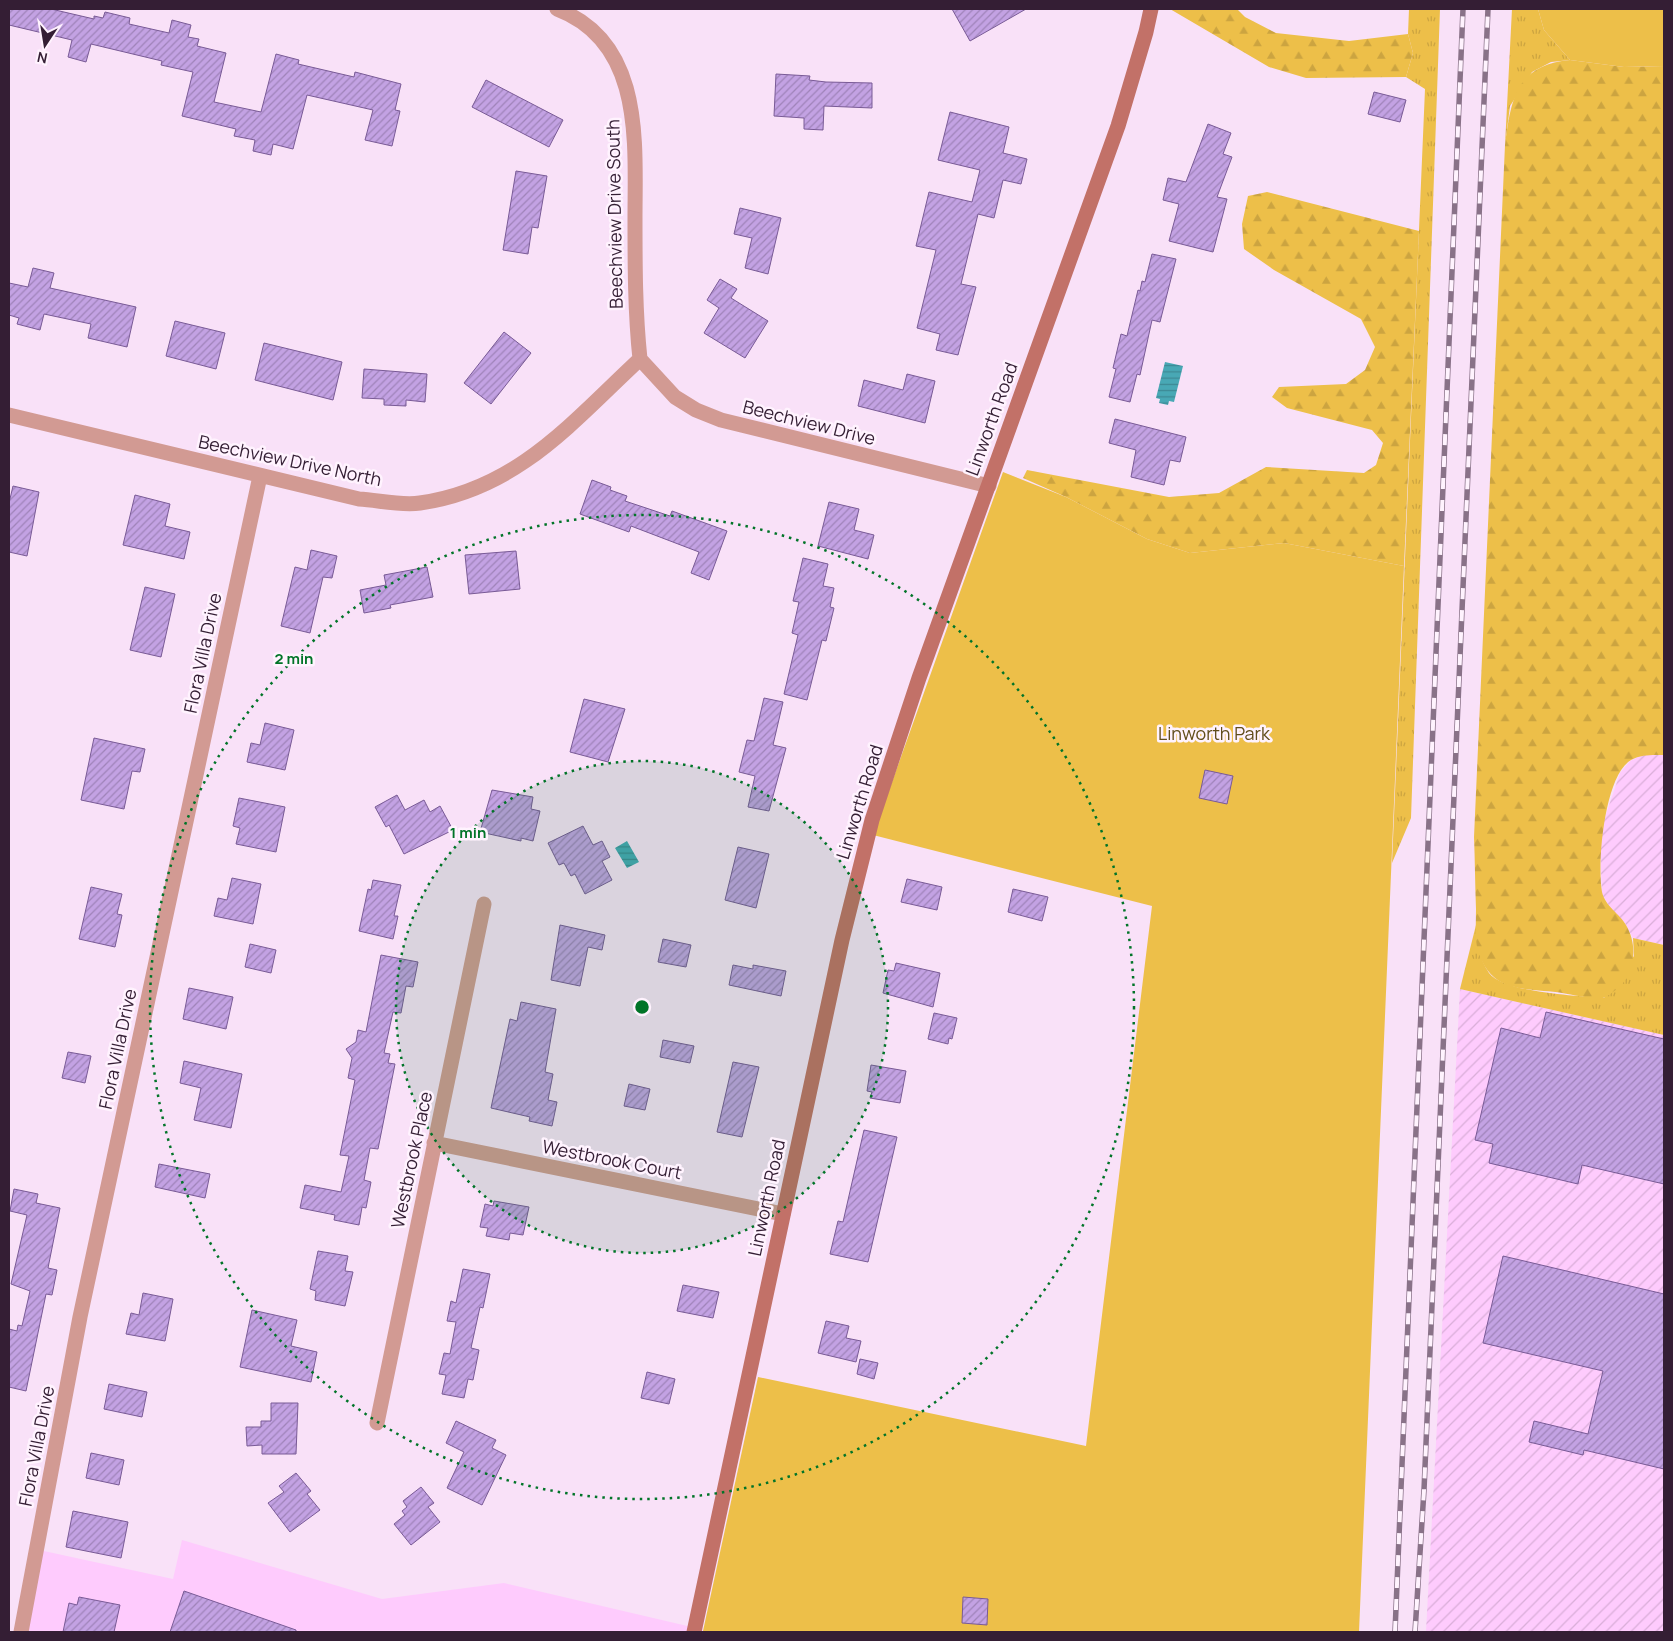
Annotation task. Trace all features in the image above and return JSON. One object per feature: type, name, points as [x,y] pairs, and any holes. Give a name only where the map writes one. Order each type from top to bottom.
[{"type":"main road","name":"Linworth Road","points":[[694,1632],[842,940],[868,834],[920,678],[1118,126],[1151,9]]},
{"type":"street","name":"Beechview Drive South","points":[[558,9],[591,29],[619,66],[625,82],[636,144],[636,321],[640,359]]},
{"type":"street","name":"Beechview Drive North","points":[[9,415],[359,499],[418,504],[476,489],[522,465],[568,430],[640,359]]},
{"type":"street","name":"Beechview Drive","points":[[640,359],[675,397],[696,410],[721,420],[988,486]]},
{"type":"street","name":"Flora Villa Drive","points":[[20,1632],[80,1317],[260,476]]},
{"type":"street","name":"Westbrook Place","points":[[377,1423],[484,904]]},
{"type":"street","name":"Westbrook Court","points":[[434,1143],[783,1214]]},
{"type":"shaded area","points":[[1642,755],[1664,755],[1664,945],[1633,938],[1625,923],[1612,910],[1602,895],[1600,843],[1604,820],[1620,773],[1630,761]]},
{"type":"shaded area","points":[[1460,989],[1664,1035],[1664,1632],[1426,1632]]},
{"type":"shaded area","points":[[182,1540],[382,1599],[504,1583],[713,1632],[18,1632],[30,1548],[173,1579]]},
{"type":"green space","points":[[1170,9],[1237,9],[1245,17],[1276,33],[1349,41],[1408,34],[1413,53],[1406,77],[1306,78],[1269,67]]},
{"type":"green space","points":[[1409,9],[1440,9],[1411,818],[1392,863],[1425,89],[1406,77],[1413,53],[1408,34]]},
{"type":"green space","points":[[1512,9],[1538,9],[1544,30],[1570,60],[1551,62],[1532,72],[1510,106],[1505,145]]},
{"type":"green space","points":[[1538,9],[1664,9],[1664,66],[1624,67],[1570,60],[1544,30]]},
{"type":"green space","points":[[1570,60],[1624,67],[1664,66],[1664,755],[1643,756],[1631,760],[1622,769],[1614,783],[1609,801],[1602,842],[1602,892],[1606,902],[1626,925],[1630,934],[1633,943],[1633,962],[1626,979],[1604,998],[1513,987],[1499,981],[1491,974],[1480,957],[1476,933],[1474,837],[1505,145],[1514,99],[1527,77],[1538,69],[1552,63]]},
{"type":"green space","points":[[1267,192],[1419,231],[1404,566],[1284,543],[1190,553],[1147,539],[1066,497],[1023,478],[1027,470],[1169,497],[1219,493],[1266,467],[1364,473],[1376,465],[1383,443],[1372,430],[1287,408],[1272,397],[1279,387],[1346,384],[1365,370],[1375,347],[1361,319],[1274,270],[1244,249],[1242,224],[1248,196]]},
{"type":"green space","name":"Linworth Park","points":[[1003,472],[1066,497],[1147,539],[1190,553],[1284,543],[1404,566],[1359,1632],[703,1631],[758,1377],[1086,1446],[1152,906],[873,835]]},
{"type":"green space","points":[[1476,925],[1479,950],[1483,962],[1489,973],[1497,980],[1525,989],[1561,994],[1604,998],[1634,956],[1633,938],[1664,945],[1664,1035],[1460,989]]},
{"type":"water","points":[[1165,362],[1183,366],[1174,402],[1169,401],[1168,405],[1159,403],[1160,399],[1156,398]]},
{"type":"water","points":[[627,841],[639,862],[627,868],[615,848]]},
{"type":"building","points":[[9,9],[51,9],[94,19],[94,16],[103,18],[105,12],[130,18],[129,24],[169,33],[172,20],[191,25],[188,37],[199,39],[197,46],[226,53],[214,102],[261,112],[276,54],[299,60],[298,64],[354,77],[355,72],[401,84],[395,110],[400,111],[392,146],[365,140],[373,110],[307,95],[293,149],[273,144],[271,155],[253,151],[255,140],[234,136],[236,129],[182,116],[193,72],[161,65],[162,61],[91,44],[86,62],[68,57],[72,40],[9,25]]},
{"type":"building","points":[[952,9],[1026,9],[970,41]]},
{"type":"building","points":[[776,74],[810,76],[809,80],[826,82],[872,83],[872,108],[824,106],[823,130],[804,129],[804,118],[774,116]]},
{"type":"building","points":[[486,80],[563,120],[549,147],[472,107]]},
{"type":"building","points":[[1374,92],[1406,100],[1400,122],[1368,114]]},
{"type":"building","points":[[950,112],[1009,127],[1003,153],[1027,159],[1021,184],[1003,180],[994,218],[978,214],[961,284],[976,287],[958,355],[936,350],[940,334],[917,328],[936,250],[916,246],[929,192],[972,202],[980,170],[938,160]]},
{"type":"building","points":[[1208,124],[1231,133],[1223,154],[1232,157],[1217,197],[1227,199],[1213,252],[1169,241],[1179,204],[1163,200],[1168,178],[1186,182]]},
{"type":"building","points":[[516,171],[547,176],[538,228],[532,227],[528,254],[503,250]]},
{"type":"building","points":[[740,208],[781,218],[768,274],[745,268],[752,238],[734,234]]},
{"type":"building","points":[[1152,254],[1176,259],[1160,322],[1152,320],[1140,375],[1137,374],[1130,402],[1109,397],[1116,369],[1113,368],[1121,334],[1127,336],[1138,290],[1140,291],[1142,281],[1145,282]]},
{"type":"building","points":[[33,268],[54,273],[50,288],[136,307],[127,347],[88,338],[91,324],[44,314],[40,330],[17,324],[19,318],[9,315],[9,283],[28,287]]},
{"type":"building","points":[[720,279],[737,289],[731,298],[768,321],[745,358],[704,333],[719,308],[707,300]]},
{"type":"building","points":[[175,321],[225,333],[216,369],[166,356]]},
{"type":"building","points":[[504,332],[531,353],[491,404],[464,383]]},
{"type":"building","points":[[264,343],[342,362],[333,400],[255,380]]},
{"type":"building","points":[[364,369],[427,374],[425,402],[406,400],[406,406],[384,405],[384,399],[362,398]]},
{"type":"building","points":[[907,374],[935,381],[925,423],[858,406],[864,380],[903,390]]},
{"type":"building","points":[[1115,419],[1186,437],[1180,462],[1170,460],[1164,485],[1131,477],[1136,450],[1109,443]]},
{"type":"building","points":[[592,480],[611,487],[610,490],[627,496],[625,501],[670,516],[672,511],[727,531],[709,580],[691,573],[699,552],[631,526],[629,532],[580,514]]},
{"type":"building","points":[[13,486],[39,492],[27,556],[9,552],[9,503]]},
{"type":"building","points":[[135,495],[170,504],[165,526],[190,532],[184,559],[123,545]]},
{"type":"building","points":[[829,502],[859,509],[854,530],[874,535],[868,559],[818,546]]},
{"type":"building","points":[[311,550],[337,556],[332,578],[323,577],[310,633],[281,626],[295,567],[307,570]]},
{"type":"building","points":[[516,551],[520,589],[469,594],[465,555]]},
{"type":"building","points":[[803,558],[828,564],[823,586],[834,588],[830,607],[834,608],[826,641],[822,640],[807,700],[784,694],[798,635],[792,633],[799,602],[793,601]]},
{"type":"building","points":[[427,567],[433,597],[390,605],[391,608],[364,613],[360,590],[386,585],[384,575]]},
{"type":"building","points":[[145,587],[175,594],[161,657],[130,650]]},
{"type":"building","points":[[764,698],[783,702],[773,745],[786,748],[769,811],[748,807],[755,776],[739,772],[747,740],[754,741]]},
{"type":"building","points":[[584,699],[625,709],[608,762],[570,752]]},
{"type":"building","points":[[265,723],[294,730],[285,770],[247,762],[251,743],[260,745]]},
{"type":"building","points":[[94,738],[145,749],[140,772],[132,771],[124,809],[81,800]]},
{"type":"building","points":[[1205,770],[1233,776],[1227,804],[1199,798]]},
{"type":"building","points":[[492,790],[533,797],[531,809],[540,811],[533,841],[521,838],[521,841],[480,832]]},
{"type":"building","points":[[397,795],[405,810],[424,800],[430,812],[440,806],[453,830],[404,854],[389,825],[386,827],[375,807]]},
{"type":"building","points":[[239,798],[285,807],[276,852],[236,844],[240,828],[233,826]]},
{"type":"building","points":[[583,826],[593,845],[602,841],[610,857],[602,861],[612,880],[585,894],[575,874],[571,876],[564,863],[559,865],[548,843]]},
{"type":"building","points":[[738,847],[769,854],[756,908],[725,900]]},
{"type":"building","points":[[232,878],[261,884],[253,924],[214,916],[218,898],[227,900]]},
{"type":"building","points":[[907,879],[942,887],[937,910],[901,902]]},
{"type":"building","points":[[373,880],[401,885],[394,916],[398,916],[393,939],[359,931],[368,889],[371,890]]},
{"type":"building","points":[[91,887],[122,894],[117,914],[122,915],[115,947],[79,939]]},
{"type":"building","points":[[1013,889],[1048,897],[1042,921],[1008,912]]},
{"type":"building","points":[[560,925],[605,935],[602,950],[588,947],[580,986],[551,980]]},
{"type":"building","points":[[663,939],[691,945],[686,967],[658,962]]},
{"type":"building","points":[[250,944],[276,950],[271,973],[245,967]]},
{"type":"building","points":[[381,955],[418,962],[413,987],[406,986],[401,1013],[393,1012],[384,1053],[390,1054],[388,1063],[395,1064],[378,1149],[370,1148],[364,1180],[371,1182],[366,1208],[362,1207],[359,1225],[334,1220],[335,1215],[300,1208],[305,1185],[341,1192],[349,1156],[340,1155],[355,1080],[348,1078],[352,1058],[346,1049],[356,1042],[358,1030],[366,1032]]},
{"type":"building","points":[[896,963],[940,973],[933,1007],[883,993],[888,970],[894,971]]},
{"type":"building","points":[[733,965],[753,969],[753,965],[786,971],[781,996],[729,985]]},
{"type":"building","points":[[189,988],[233,997],[226,1029],[183,1019]]},
{"type":"building","points":[[521,1002],[556,1009],[545,1072],[553,1074],[548,1100],[557,1102],[552,1126],[529,1121],[530,1117],[491,1108],[510,1019],[517,1021]]},
{"type":"building","points":[[1546,1012],[1664,1039],[1664,1184],[1582,1165],[1578,1184],[1489,1163],[1493,1144],[1475,1140],[1501,1028],[1540,1038]]},
{"type":"building","points":[[934,1013],[957,1018],[952,1039],[949,1038],[948,1044],[928,1039]]},
{"type":"building","points":[[663,1040],[694,1046],[690,1063],[660,1057]]},
{"type":"building","points":[[68,1052],[91,1056],[85,1083],[62,1078]]},
{"type":"building","points":[[184,1061],[242,1074],[231,1128],[194,1120],[201,1088],[180,1083]]},
{"type":"building","points":[[733,1062],[759,1067],[742,1137],[717,1132]]},
{"type":"building","points":[[871,1065],[906,1071],[900,1103],[870,1098],[872,1092],[867,1091]]},
{"type":"building","points":[[629,1084],[650,1089],[645,1110],[624,1106]]},
{"type":"building","points":[[864,1130],[897,1137],[868,1262],[830,1254],[838,1221],[843,1222]]},
{"type":"building","points":[[159,1164],[210,1174],[205,1198],[155,1187]]},
{"type":"building","points":[[14,1189],[38,1194],[36,1203],[60,1208],[48,1268],[57,1270],[52,1295],[46,1294],[26,1391],[9,1387],[9,1329],[17,1331],[18,1325],[22,1326],[30,1291],[11,1284],[27,1215],[10,1211]]},
{"type":"building","points":[[494,1201],[529,1207],[523,1235],[510,1233],[509,1240],[486,1236],[488,1228],[480,1227],[485,1204],[493,1206]]},
{"type":"building","points":[[318,1251],[348,1256],[345,1271],[353,1272],[345,1306],[315,1300],[316,1291],[310,1289]]},
{"type":"building","points":[[1503,1256],[1664,1294],[1664,1469],[1584,1450],[1583,1455],[1529,1442],[1534,1421],[1588,1434],[1603,1371],[1483,1343]]},
{"type":"building","points":[[463,1269],[490,1274],[483,1308],[480,1307],[471,1348],[479,1350],[473,1380],[468,1379],[464,1398],[442,1394],[446,1375],[439,1374],[444,1353],[450,1354],[456,1322],[447,1321],[451,1301],[456,1303]]},
{"type":"building","points":[[683,1285],[719,1292],[713,1318],[677,1311]]},
{"type":"building","points":[[143,1293],[173,1299],[165,1341],[126,1334],[131,1313],[139,1315]]},
{"type":"building","points":[[252,1310],[297,1320],[291,1346],[317,1352],[311,1382],[240,1367]]},
{"type":"building","points":[[826,1321],[849,1326],[846,1338],[861,1341],[856,1362],[818,1353]]},
{"type":"building","points":[[860,1359],[878,1363],[874,1379],[857,1374]]},
{"type":"building","points":[[647,1372],[675,1379],[669,1404],[641,1398]]},
{"type":"building","points":[[109,1384],[147,1392],[142,1417],[104,1409]]},
{"type":"building","points":[[271,1403],[298,1403],[296,1454],[262,1454],[262,1445],[247,1446],[246,1427],[261,1427],[261,1421],[271,1421]]},
{"type":"building","points":[[456,1421],[496,1440],[492,1448],[506,1455],[482,1505],[447,1488],[464,1452],[446,1443]]},
{"type":"building","points":[[91,1453],[124,1460],[119,1485],[86,1478]]},
{"type":"building","points":[[296,1473],[311,1491],[307,1494],[320,1510],[290,1532],[268,1503],[284,1492],[279,1486]]},
{"type":"building","points":[[421,1487],[434,1503],[428,1507],[440,1522],[411,1545],[394,1524],[405,1515],[402,1511],[407,1507],[403,1501]]},
{"type":"building","points":[[73,1511],[128,1522],[121,1558],[66,1547]]},
{"type":"building","points":[[184,1591],[296,1630],[296,1632],[170,1632]]},
{"type":"building","points":[[79,1597],[120,1605],[114,1632],[63,1632],[69,1603],[77,1605]]},
{"type":"building","points":[[963,1597],[988,1599],[987,1625],[962,1623]]},
{"type":"railway","points":[[1395,1632],[1463,9]]},
{"type":"railway","points":[[1415,1632],[1424,1490],[1488,9]]}]
